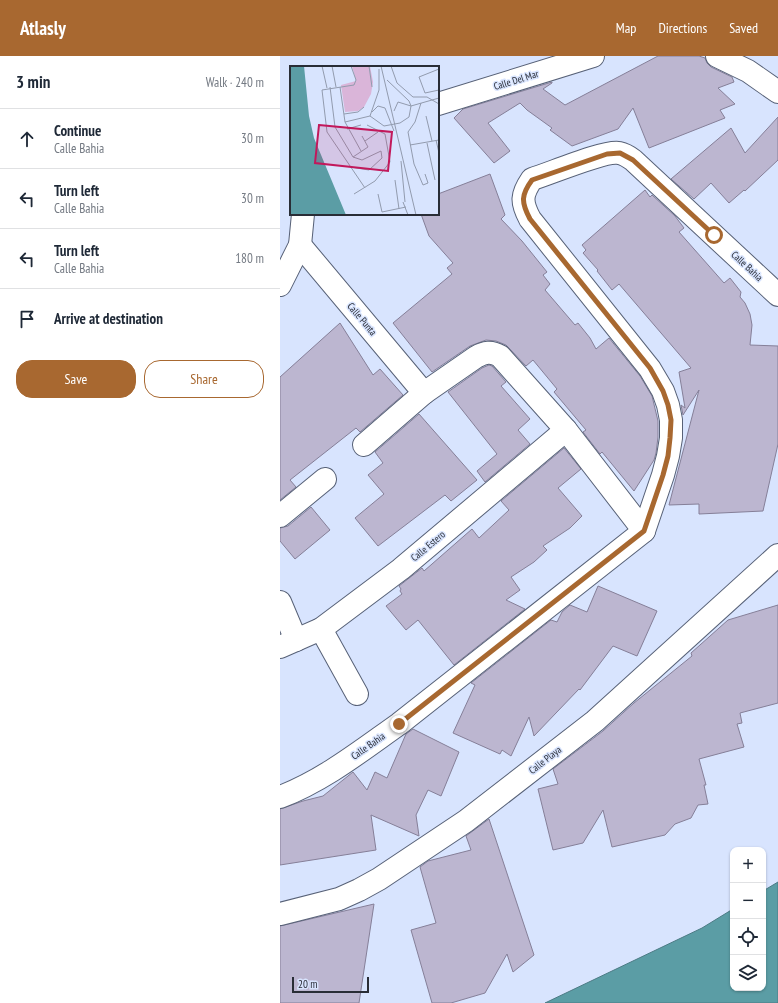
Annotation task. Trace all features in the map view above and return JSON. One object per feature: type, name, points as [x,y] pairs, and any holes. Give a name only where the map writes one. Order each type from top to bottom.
[{"type":"street","name":"Calle Del Mar","points":[[439,104],[593,56]]},
{"type":"street","points":[[717,56],[748,71],[778,92]]},
{"type":"street","name":"Calle Bahia","points":[[280,797],[292,793],[315,780],[399,724],[644,531],[668,456],[671,420],[666,398],[650,368],[530,219],[523,204],[523,197],[526,188],[532,180],[607,154],[620,153],[627,155],[778,295]]},
{"type":"street","points":[[280,285],[300,245],[303,215]]},
{"type":"street","name":"Calle Punta","points":[[300,245],[424,393]]},
{"type":"street","points":[[364,445],[424,393],[476,357],[484,353],[495,354],[500,356],[566,430],[644,531]]},
{"type":"street","name":"Calle Estero","points":[[288,643],[321,629],[401,569],[566,430]]},
{"type":"street","points":[[280,516],[325,479]]},
{"type":"street","name":"Calle Playa","points":[[280,914],[339,899],[359,890],[379,879],[466,821],[594,721],[778,555]]},
{"type":"street","points":[[280,602],[288,643]]},
{"type":"street","points":[[321,629],[357,694]]},
{"type":"shaded area","points":[[778,882],[778,1003],[545,1003],[702,928],[730,911],[730,991],[766,991],[766,889]]},
{"type":"building","points":[[658,56],[699,56],[705,58],[711,67],[732,77],[734,82],[718,88],[735,104],[720,110],[725,118],[649,148],[633,108],[618,129],[572,146],[550,130],[552,128],[527,110],[520,103],[488,123],[510,151],[494,163],[454,118],[463,109],[552,82],[543,89],[565,105]]},
{"type":"building","points":[[778,117],[778,160],[745,191],[744,190],[729,203],[711,183],[694,199],[671,179],[731,128],[745,153]]},
{"type":"building","points":[[490,174],[505,215],[501,219],[522,241],[547,272],[543,275],[550,284],[545,290],[575,325],[578,323],[590,338],[596,349],[609,338],[640,376],[652,396],[658,421],[658,437],[654,460],[634,491],[602,452],[600,454],[583,432],[586,430],[554,392],[557,389],[533,360],[526,366],[506,345],[496,341],[486,340],[470,346],[432,372],[393,323],[452,274],[447,268],[453,263],[429,236],[421,215],[439,215],[439,194]]},
{"type":"building","points":[[645,190],[650,197],[652,195],[675,216],[684,228],[679,232],[724,283],[730,278],[741,292],[740,297],[745,303],[750,314],[752,325],[750,345],[778,346],[778,444],[763,511],[699,514],[699,504],[669,505],[699,390],[683,415],[681,405],[685,408],[679,372],[691,368],[619,284],[612,290],[597,271],[598,270],[583,253],[586,250],[582,245]]},
{"type":"building","points":[[340,323],[373,375],[380,369],[403,395],[360,432],[356,428],[290,480],[296,487],[280,500],[280,377]]},
{"type":"building","points":[[489,365],[492,366],[506,382],[501,386],[530,419],[518,430],[530,444],[485,482],[477,471],[497,454],[448,392],[482,368]]},
{"type":"building","points":[[419,414],[477,480],[451,501],[445,495],[378,546],[355,518],[384,494],[368,475],[383,463],[375,452]]},
{"type":"building","points":[[564,448],[581,469],[558,488],[582,516],[570,528],[543,546],[547,550],[534,562],[511,577],[520,590],[506,600],[525,609],[454,665],[418,620],[406,630],[386,606],[402,594],[399,586],[422,568],[424,571],[472,529],[479,538],[509,510],[501,501]]},
{"type":"building","points":[[311,507],[330,530],[295,559],[280,541],[280,528],[288,526]]},
{"type":"building","points":[[598,586],[657,611],[637,656],[613,646],[580,690],[579,689],[534,736],[529,717],[511,756],[502,750],[500,754],[453,733],[475,685],[471,683],[551,620],[557,622],[562,612],[570,605],[587,612]]},
{"type":"building","points":[[778,605],[778,703],[740,713],[742,723],[737,724],[744,747],[699,759],[706,785],[704,785],[708,804],[698,805],[691,818],[675,824],[665,835],[612,847],[603,810],[583,843],[553,850],[538,789],[558,784],[553,769],[603,731],[634,703],[692,656],[691,653],[728,620]]},
{"type":"building","points":[[413,729],[459,752],[441,796],[428,790],[416,815],[419,836],[371,815],[376,850],[280,865],[280,809],[323,796],[353,772],[367,790],[375,772],[387,778],[406,734]]},
{"type":"building","points":[[489,819],[534,955],[513,972],[507,954],[485,993],[451,1003],[432,1003],[411,930],[436,923],[420,867],[428,861],[471,850],[466,836]]},
{"type":"building","points":[[374,904],[359,1003],[280,1003],[280,926]]},
{"type":"route","points":[[399,724],[644,531],[668,456],[671,420],[663,391],[650,368],[530,219],[523,204],[523,197],[526,188],[532,180],[607,154],[614,152],[620,153],[627,155],[633,160],[714,235]]}]
